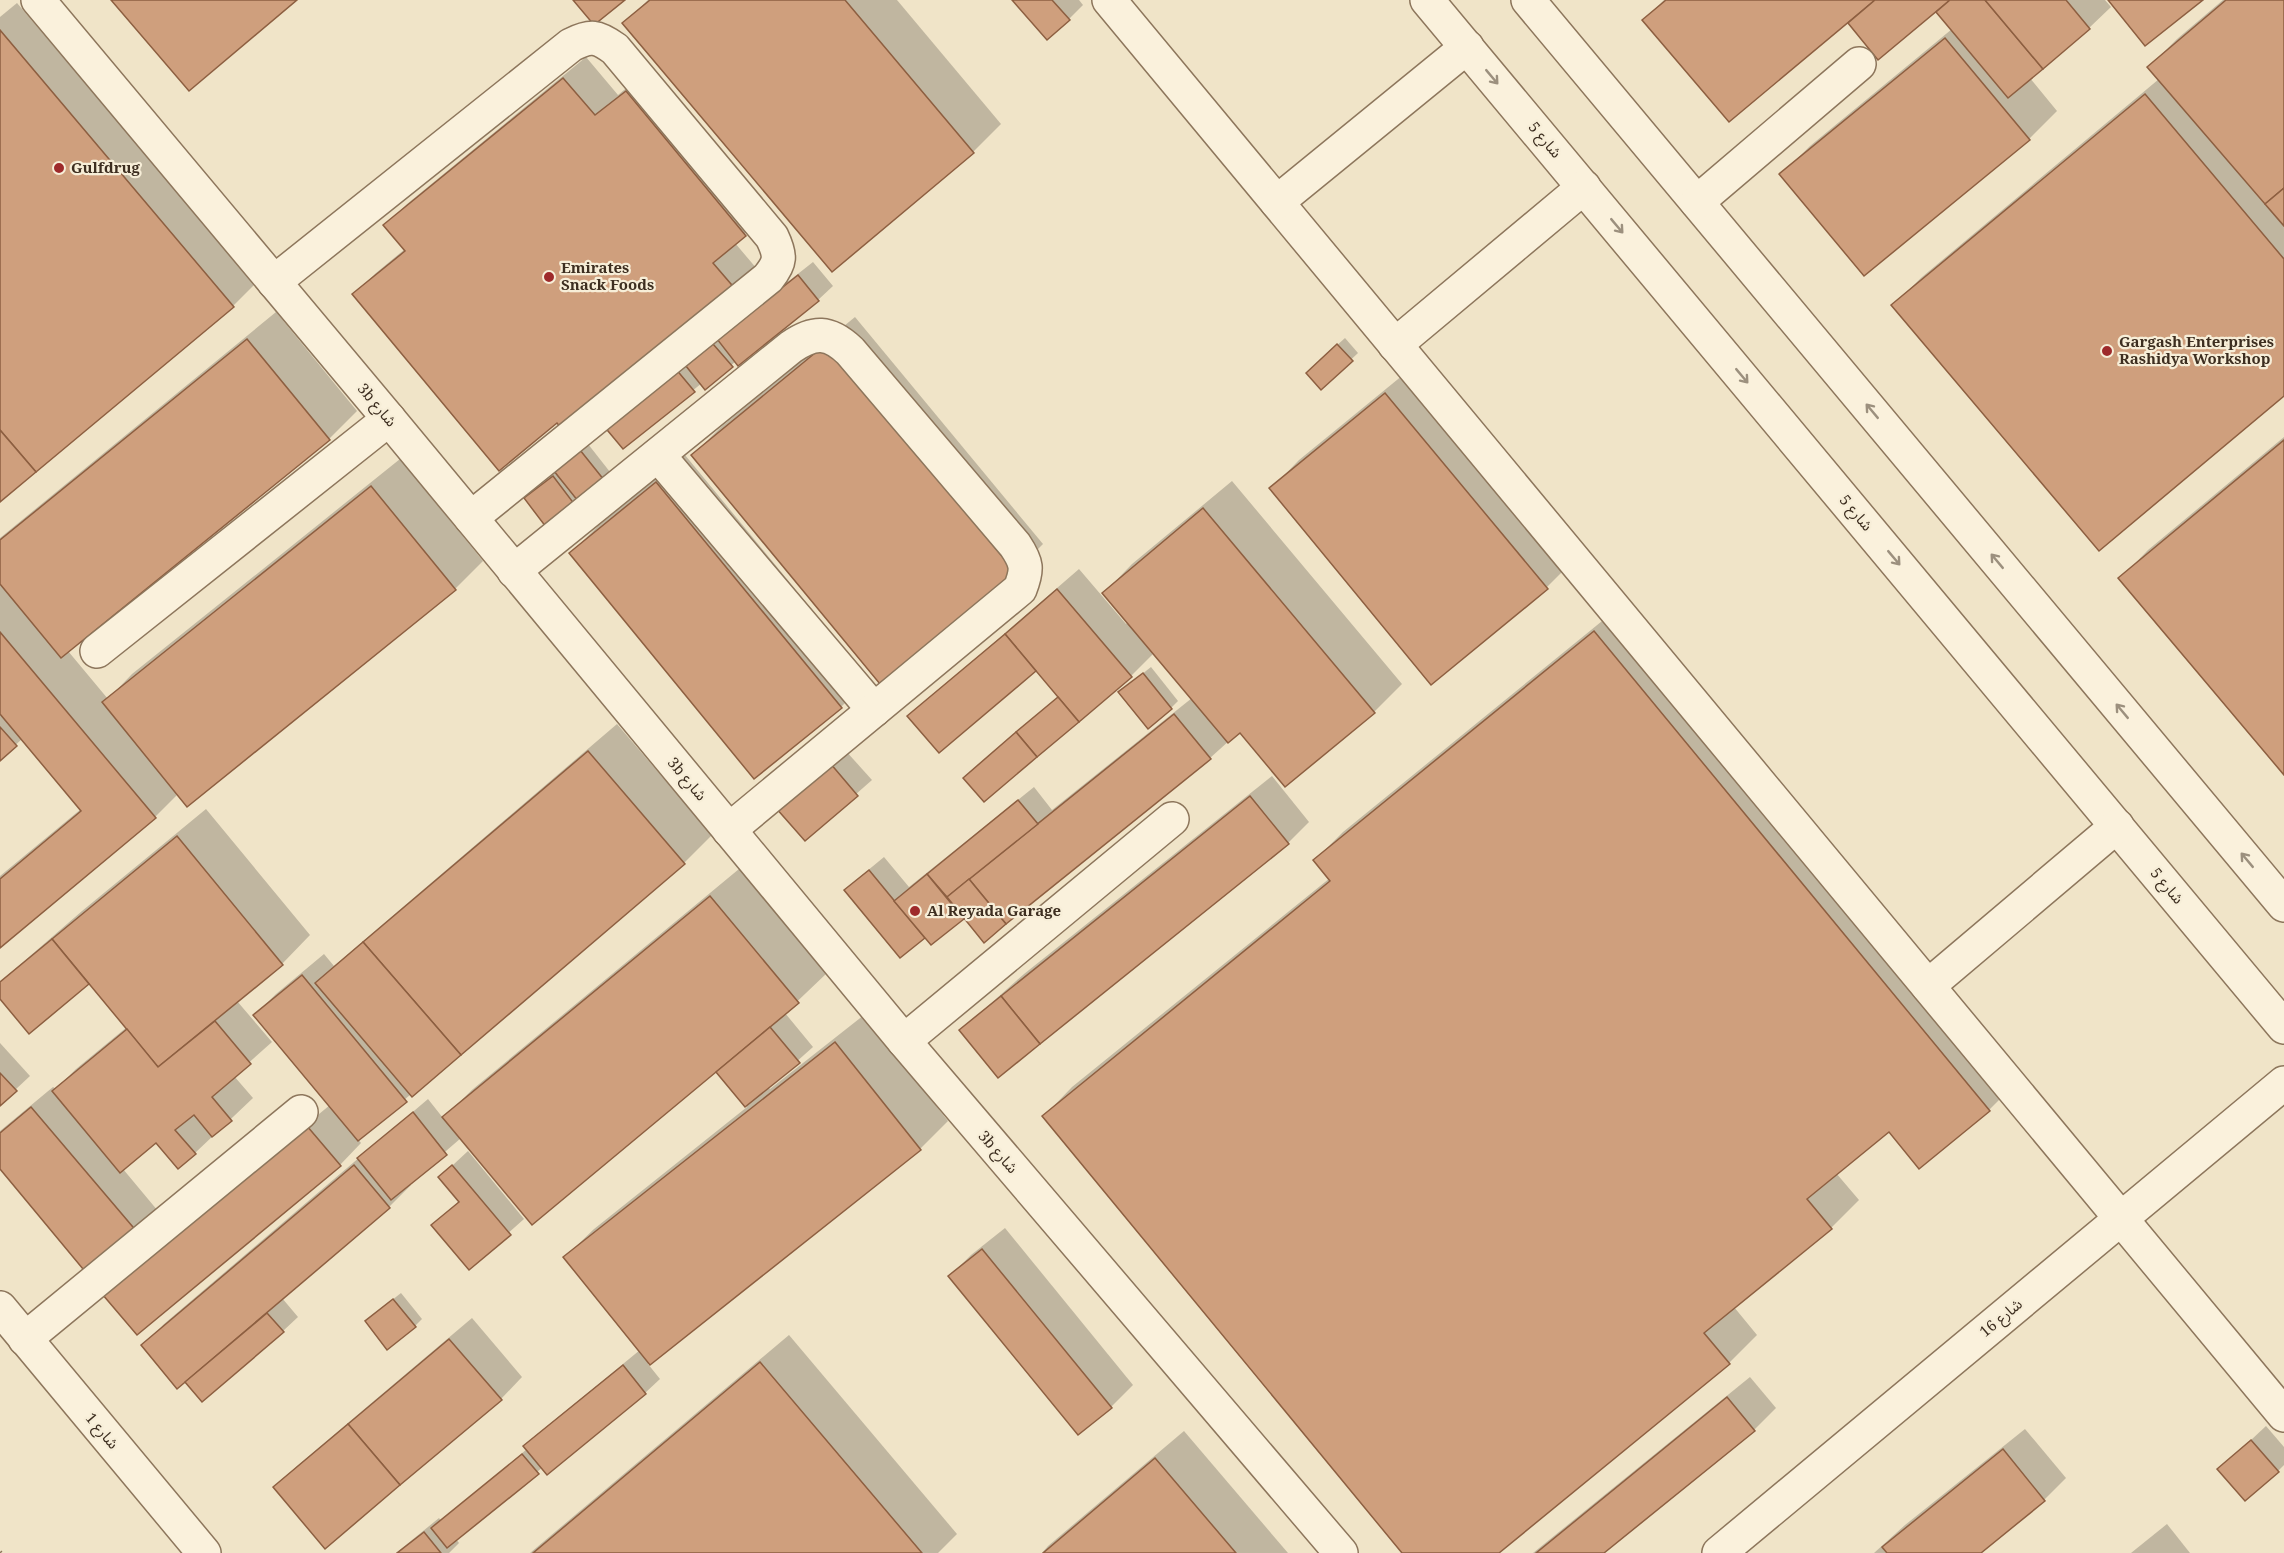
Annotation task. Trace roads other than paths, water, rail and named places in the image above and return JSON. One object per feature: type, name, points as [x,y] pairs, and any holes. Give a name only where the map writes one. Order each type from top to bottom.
[{"type":"street","name":"3b شارع","points":[[38,0],[389,419],[904,1041],[1341,1553]]},
{"type":"street","points":[[1109,0],[2284,1415]]},
{"type":"street","name":"شارع 5","points":[[1427,0],[2284,1027]]},
{"type":"street","points":[[1528,0],[2284,905]]},
{"type":"street","points":[[274,282],[571,45],[585,38],[602,39],[615,49],[668,111],[772,237],[778,250],[777,266],[768,278],[471,518]]},
{"type":"street","points":[[1277,202],[1467,47]]},
{"type":"street","points":[[1697,202],[1859,64]]},
{"type":"street","points":[[1395,345],[1584,187]]},
{"type":"street","points":[[514,571],[791,347],[805,337],[821,335],[838,339],[850,351],[1015,545],[1024,558],[1026,574],[1020,589],[729,830]]},
{"type":"street","points":[[97,651],[389,419]]},
{"type":"street","points":[[658,455],[874,710]]},
{"type":"street","points":[[904,1041],[1172,819]]},
{"type":"street","points":[[1928,986],[2117,826]]},
{"type":"street","name":"شارع 16","points":[[1719,1553],[2284,1083]]},
{"type":"street","points":[[26,1339],[301,1112]]},
{"type":"street","name":"شارع 1","points":[[0,1308],[204,1553]]},
{"type":"place","name":"Gulfdrug","points":[[59,168]]},
{"type":"place","name":"Emirates Snack Foods","points":[[549,277]]},
{"type":"place","name":"Gargash Enterprises Rashidya Workshop","points":[[2107,351]]},
{"type":"place","name":"Al Reyada Garage","points":[[915,911]]}]
